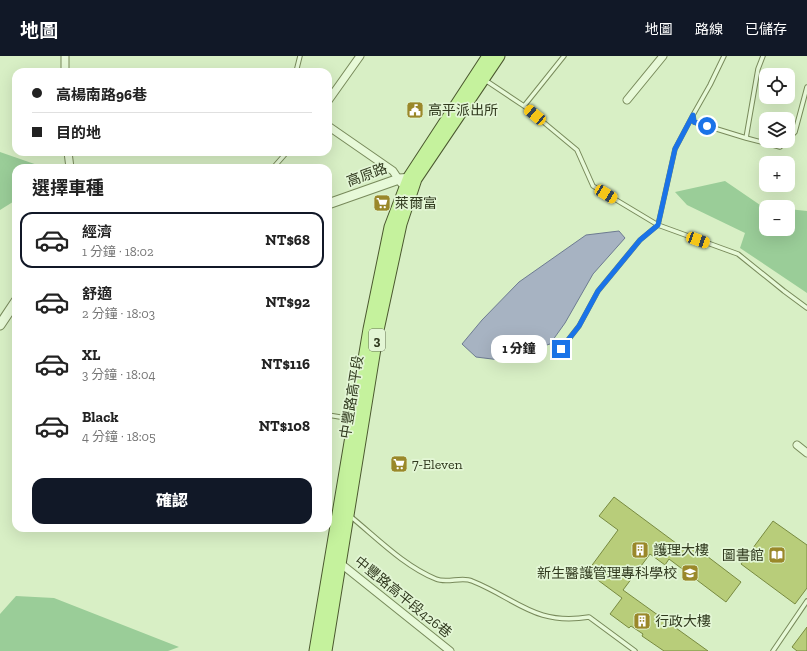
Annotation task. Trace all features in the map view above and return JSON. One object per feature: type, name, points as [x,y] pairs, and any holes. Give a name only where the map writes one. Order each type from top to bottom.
[{"type":"main road","name":"中豐路高平段","points":[[479,77],[488,56]]},
{"type":"main road","name":"中豐路高平段","points":[[326,651],[323,636],[358,420],[369,329],[390,227],[408,178],[479,77],[499,56]]},
{"type":"main road","name":"中豐路高平段","points":[[358,420],[401,224],[408,178]]},
{"type":"main road","name":"中豐路高平段","points":[[315,651],[323,636],[340,563],[343,514]]},
{"type":"street","points":[[65,56],[65,68]]},
{"type":"street","points":[[332,95],[360,56]]},
{"type":"street","points":[[627,100],[663,56]]},
{"type":"street","points":[[332,129],[393,171],[408,178]]},
{"type":"street","name":"高原路","points":[[332,203],[408,178]]},
{"type":"street","points":[[0,325],[12,307]]},
{"type":"street","points":[[797,445],[807,453]]},
{"type":"street","name":"中豐路高平段426巷","points":[[340,563],[450,651]]},
{"type":"lane","points":[[297,68],[300,56]]},
{"type":"lane","points":[[524,106],[564,56]]},
{"type":"lane","points":[[561,349],[579,326],[598,291],[640,240],[658,225],[675,149],[710,86],[724,56]]},
{"type":"lane","points":[[746,138],[758,69],[763,56]]},
{"type":"lane","points":[[479,77],[524,106],[577,150],[594,186],[658,225],[738,254],[807,308]]},
{"type":"lane","points":[[795,132],[807,87]]},
{"type":"lane","points":[[693,115],[694,122],[759,141]]},
{"type":"lane","points":[[276,164],[284,156]]},
{"type":"lane","points":[[332,416],[358,420]]},
{"type":"lane","points":[[343,514],[411,565],[438,580],[471,580],[536,614],[571,620],[589,617],[635,651]]},
{"type":"lane","points":[[773,651],[807,601]]},
{"type":"green space","points":[[0,152],[34,164],[12,164],[12,202],[0,210]]},
{"type":"green space","points":[[725,181],[759,204],[759,236],[795,236],[795,210],[807,211],[807,293],[740,248],[745,233],[687,205],[675,192]]},
{"type":"green space","points":[[16,596],[54,598],[179,647],[168,651],[0,651],[0,614]]},
{"type":"water","points":[[619,231],[625,238],[593,274],[565,323],[550,344],[500,360],[476,357],[462,344],[482,320],[519,282],[586,235]]},
{"type":"building","points":[[614,497],[688,552],[695,547],[741,582],[726,602],[669,559],[665,565],[650,554],[623,590],[708,651],[664,651],[642,636],[643,634],[631,626],[629,628],[610,614],[622,598],[587,572],[618,530],[599,516]]},
{"type":"building","name":"圖書館","points":[[773,521],[807,545],[807,588],[795,604],[741,564]]},
{"type":"building","points":[[807,627],[807,651],[797,651],[792,647]]},
{"type":"place","name":"高平派出所","points":[[415,110]]},
{"type":"place","name":"萊爾富","points":[[382,203]]},
{"type":"place","name":"7-Eleven","points":[[399,464]]},
{"type":"place","name":"護理大樓","points":[[640,550]]},
{"type":"place","name":"圖書館","points":[[777,555]]},
{"type":"place","name":"新生醫護管理專科學校","points":[[690,573]]},
{"type":"place","name":"行政大樓","points":[[642,621]]},
{"type":"route","points":[[561,349],[579,326],[598,291],[640,240],[658,225],[675,149],[693,115],[694,122],[707,126]]}]
